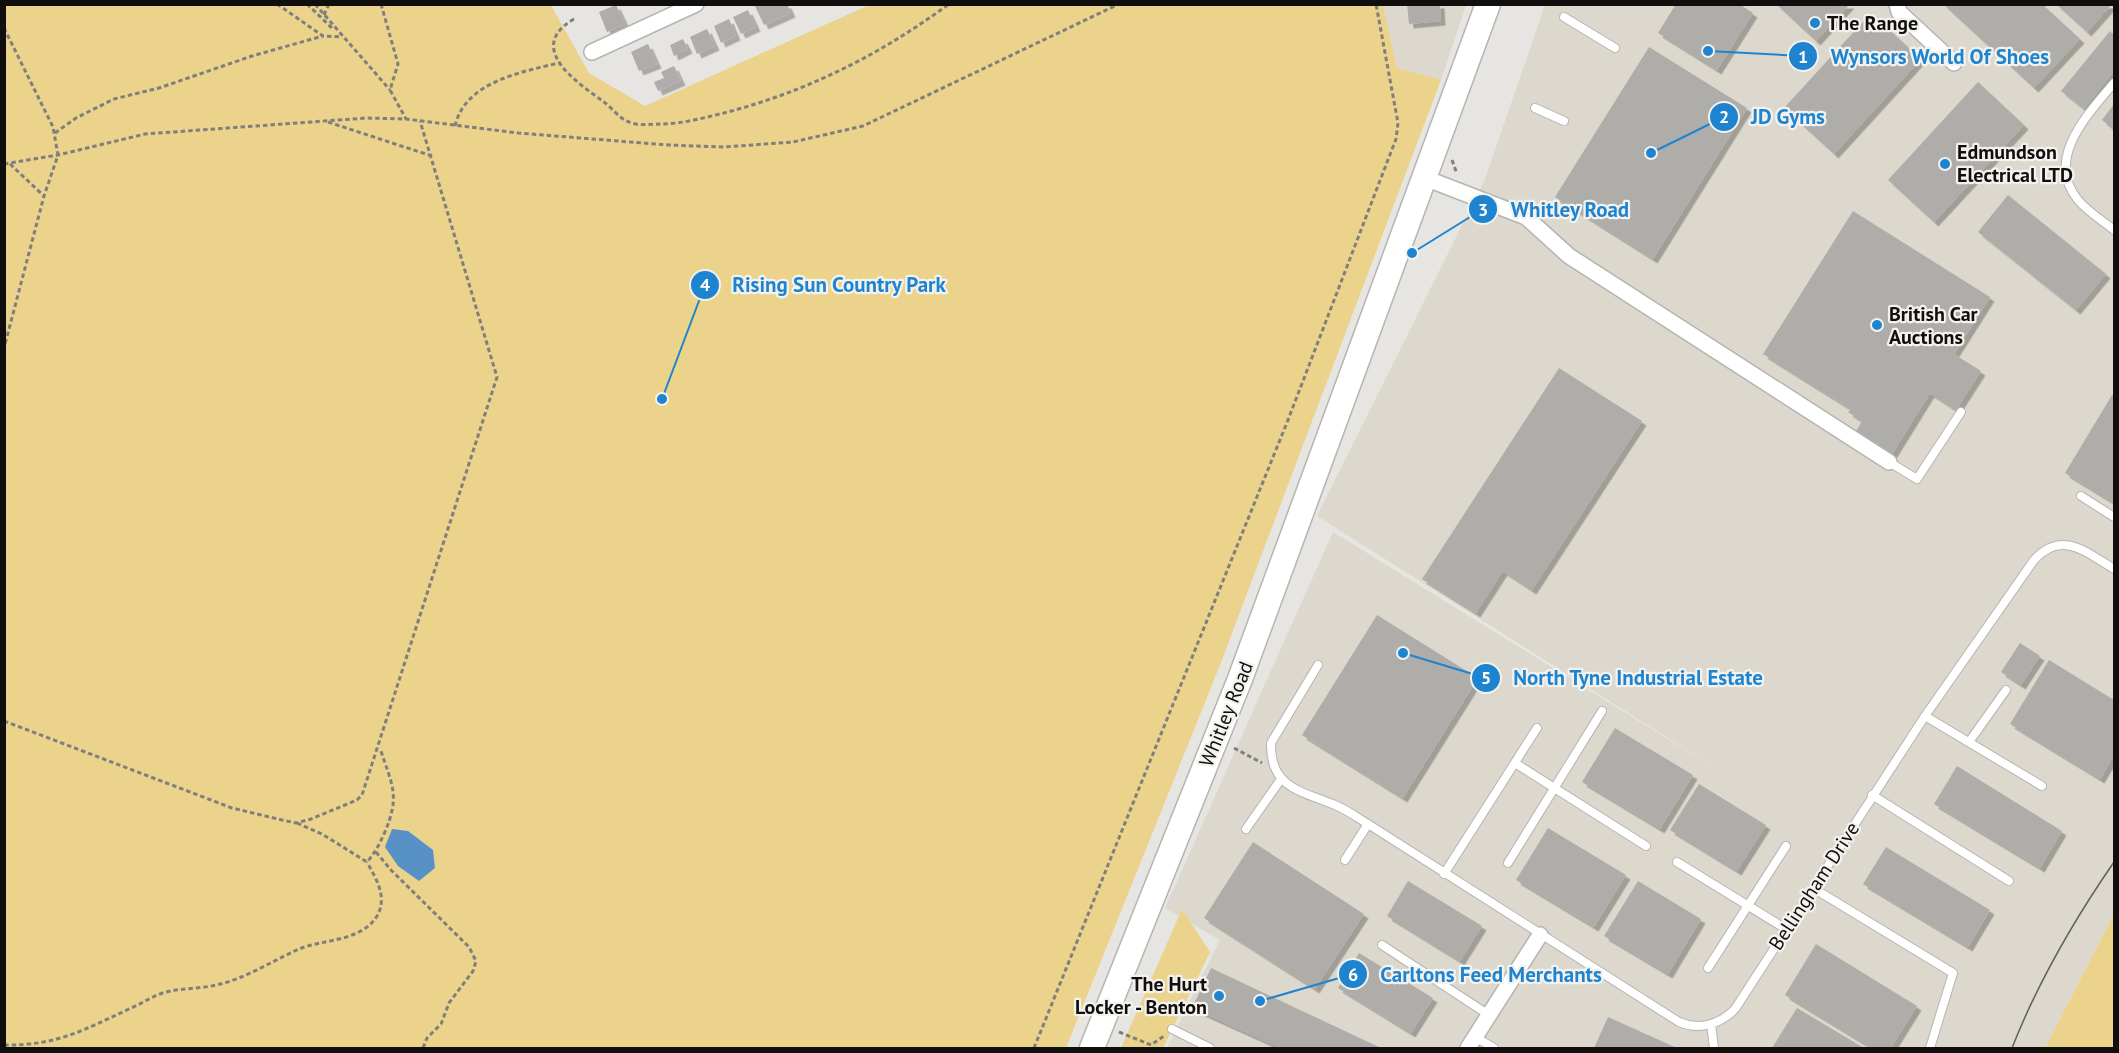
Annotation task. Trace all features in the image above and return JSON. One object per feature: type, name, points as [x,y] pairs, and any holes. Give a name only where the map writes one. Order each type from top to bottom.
[{"type":"main road","name":"Whitley Road","points":[[1092,1048],[1240,679],[1488,4]]},
{"type":"street","points":[[592,52],[696,4]]},
{"type":"street","points":[[1897,4],[1899,12],[1954,63]]},
{"type":"street","points":[[1425,178],[1526,217],[1569,256],[1889,462]]},
{"type":"street","points":[[1472,1043],[1540,935]]},
{"type":"lane","points":[[1564,17],[1615,48]]},
{"type":"lane","points":[[2115,83],[2075,132],[2066,162],[2066,181],[2079,201],[2115,230]]},
{"type":"lane","points":[[1535,108],[1564,121]]},
{"type":"lane","points":[[1889,462],[1917,479],[1961,412]]},
{"type":"lane","points":[[2081,496],[2115,517]]},
{"type":"lane","name":"Bellingham Drive","points":[[1711,1024],[1722,1020],[1735,1009],[1925,716],[2041,553],[2054,545],[2072,546],[2115,569]]},
{"type":"lane","points":[[1318,665],[1271,743],[1275,770],[1281,779],[1298,791],[1337,806],[1368,824],[1679,1022],[1694,1026],[1711,1024],[1714,1048]]},
{"type":"lane","points":[[1969,742],[2006,690]]},
{"type":"lane","points":[[1508,863],[1602,711]]},
{"type":"lane","points":[[1925,716],[2042,786]]},
{"type":"lane","points":[[1444,874],[1537,728]]},
{"type":"lane","points":[[1515,762],[1646,846]]},
{"type":"lane","points":[[1246,829],[1281,779]]},
{"type":"lane","points":[[1872,795],[2009,881]]},
{"type":"lane","points":[[1345,860],[1368,824]]},
{"type":"lane","points":[[1708,968],[1785,846]]},
{"type":"lane","points":[[1677,862],[1786,929]]},
{"type":"lane","points":[[1813,888],[1953,973],[1930,1048]]},
{"type":"lane","points":[[1382,945],[1489,1015]]},
{"type":"lane","points":[[1172,1029],[1210,1048]]},
{"type":"lane","points":[[1472,1043],[1494,1048]]},
{"type":"path","points":[[278,4],[324,36]]},
{"type":"path","points":[[307,4],[342,37]]},
{"type":"path","points":[[315,4],[390,90],[406,119]]},
{"type":"path","points":[[324,15],[329,4]]},
{"type":"path","points":[[381,4],[398,64],[390,90]]},
{"type":"path","points":[[574,19],[561,28],[555,38],[559,63],[565,73],[629,122],[679,122],[742,108],[841,72],[906,35],[949,4]]},
{"type":"path","points":[[7,164],[58,155],[145,134],[326,121],[406,119],[518,133],[724,147],[813,138],[863,126],[1119,4]]},
{"type":"path","points":[[1034,1048],[1288,420],[1396,139],[1398,123],[1376,4]]},
{"type":"path","points":[[4,28],[55,133],[58,155],[44,196],[4,348]]},
{"type":"path","points":[[55,133],[76,118],[114,99],[159,88],[252,56],[324,36],[342,37]]},
{"type":"path","points":[[455,126],[466,101],[481,90],[516,75],[559,63]]},
{"type":"path","points":[[326,121],[432,156]]},
{"type":"path","points":[[296,823],[357,800],[367,786],[497,377],[420,121]]},
{"type":"path","points":[[7,164],[44,196]]},
{"type":"path","points":[[4,721],[232,808],[296,823],[322,834],[367,861],[380,886],[382,902],[376,917],[368,925],[336,942],[301,948],[273,963],[218,985],[166,992],[69,1038],[27,1046],[4,1045]]},
{"type":"path","points":[[1225,743],[1275,770]]},
{"type":"path","points":[[367,861],[376,852],[394,810],[394,793],[379,746]]},
{"type":"path","points":[[376,852],[391,870],[469,947],[476,961],[473,971],[449,1003],[441,1024],[427,1038],[423,1048]]},
{"type":"path","points":[[1118,1031],[1151,1045],[1172,1029]]},
{"type":"shaded area","points":[[5,5],[551,5],[589,73],[645,106],[869,5],[1383,5],[1397,68],[1441,80],[1220,665],[1066,1048],[5,1048]]},
{"type":"shaded area","points":[[1383,5],[1466,5],[1441,80],[1397,68]]},
{"type":"shaded area","points":[[1545,5],[2114,5],[2114,914],[2045,1048],[1167,1048],[1220,940],[1165,908],[1333,532],[1731,778],[1317,516],[1485,179]]},
{"type":"shaded area","points":[[1182,909],[1210,952],[1163,1048],[1121,1048]]},
{"type":"shaded area","points":[[2114,914],[2114,1048],[2045,1048]]},
{"type":"water","points":[[392,829],[408,831],[433,850],[435,868],[419,881],[398,866],[385,847]]},
{"type":"building","points":[[787,4],[791,13],[764,25],[755,6]]},
{"type":"building","points":[[1407,4],[1440,4],[1441,21],[1409,24]]},
{"type":"building","points":[[1676,4],[1739,4],[1753,13],[1717,70],[1658,33]]},
{"type":"building","name":"The Range","points":[[1776,4],[1850,4],[1816,41]]},
{"type":"building","points":[[1943,4],[2042,4],[2080,39],[2034,88]]},
{"type":"building","points":[[2056,4],[2112,4],[2087,32]]},
{"type":"building","points":[[616,5],[625,24],[607,32],[599,12]]},
{"type":"building","points":[[748,10],[756,27],[741,34],[733,17]]},
{"type":"building","points":[[1871,13],[1921,59],[1834,154],[1784,108]]},
{"type":"building","points":[[729,19],[736,36],[721,43],[714,26]]},
{"type":"building","points":[[707,29],[715,46],[697,54],[690,37]]},
{"type":"building","points":[[2110,31],[2114,35],[2114,71],[2084,109],[2061,91]]},
{"type":"building","points":[[683,39],[688,49],[674,56],[670,45]]},
{"type":"building","points":[[648,44],[657,64],[639,71],[631,52]]},
{"type":"building","points":[[1649,47],[1747,108],[1653,259],[1555,197]]},
{"type":"building","points":[[674,66],[681,81],[658,91],[654,82],[664,78],[661,72]]},
{"type":"building","points":[[1978,82],[2024,125],[1934,222],[1888,180]]},
{"type":"building","points":[[2114,104],[2114,130],[2102,120]]},
{"type":"building","points":[[2008,195],[2106,274],[2076,310],[1978,232]]},
{"type":"building","name":"British Car Auctions","points":[[1853,211],[1990,297],[1954,354],[1981,371],[1956,410],[1930,393],[1891,456],[1855,433],[1862,421],[1848,412],[1851,409],[1763,354]]},
{"type":"building","points":[[1559,368],[1642,421],[1532,590],[1503,571],[1476,613],[1422,579]]},
{"type":"building","points":[[2112,395],[2114,396],[2114,503],[2065,473]]},
{"type":"building","points":[[1377,615],[1478,678],[1403,798],[1302,735]]},
{"type":"building","points":[[2020,643],[2040,656],[2021,685],[2001,672]]},
{"type":"building","points":[[2049,660],[2114,700],[2114,755],[2100,779],[2010,724]]},
{"type":"building","points":[[1615,728],[1693,775],[1660,829],[1582,782]]},
{"type":"building","points":[[1957,766],[2062,831],[2040,868],[1934,804]]},
{"type":"building","points":[[1699,784],[1766,825],[1737,871],[1670,830]]},
{"type":"building","points":[[1548,828],[1626,875],[1594,927],[1516,880]]},
{"type":"building","points":[[1253,842],[1364,914],[1315,989],[1204,918]]},
{"type":"building","points":[[1886,847],[1990,910],[1968,947],[1863,884]]},
{"type":"building","points":[[1408,881],[1482,926],[1460,961],[1387,916]]},
{"type":"building","points":[[1638,881],[1701,919],[1668,974],[1604,936]]},
{"type":"building","points":[[1816,944],[1917,1006],[1891,1048],[1872,1048],[1785,995]]},
{"type":"building","points":[[1359,953],[1433,998],[1411,1033],[1338,988]]},
{"type":"building","points":[[1211,968],[1381,1048],[1280,1048],[1192,1008]]},
{"type":"building","points":[[1797,1008],[1864,1048],[1772,1048]]},
{"type":"building","points":[[1608,1017],[1677,1048],[1594,1048]]},
{"type":"tram line","points":[[2012,1048],[2033,999],[2058,952],[2114,862]]},
{"type":"place","name":"The Range","points":[[1815,23]]},
{"type":"place","name":"Wynsors World Of Shoes","points":[[1708,51]]},
{"type":"place","name":"JD Gyms","points":[[1651,153]]},
{"type":"place","name":"Edmundson Electrical LTD","points":[[1945,164]]},
{"type":"place","name":"Whitley Road","points":[[1412,253]]},
{"type":"place","name":"British Car Auctions","points":[[1877,325]]},
{"type":"place","name":"Rising Sun Country Park","points":[[662,399]]},
{"type":"place","name":"North Tyne Industrial Estate","points":[[1403,653]]},
{"type":"place","name":"The Hurt Locker - Benton","points":[[1219,996]]},
{"type":"place","name":"Carltons Feed Merchants","points":[[1260,1001]]}]
